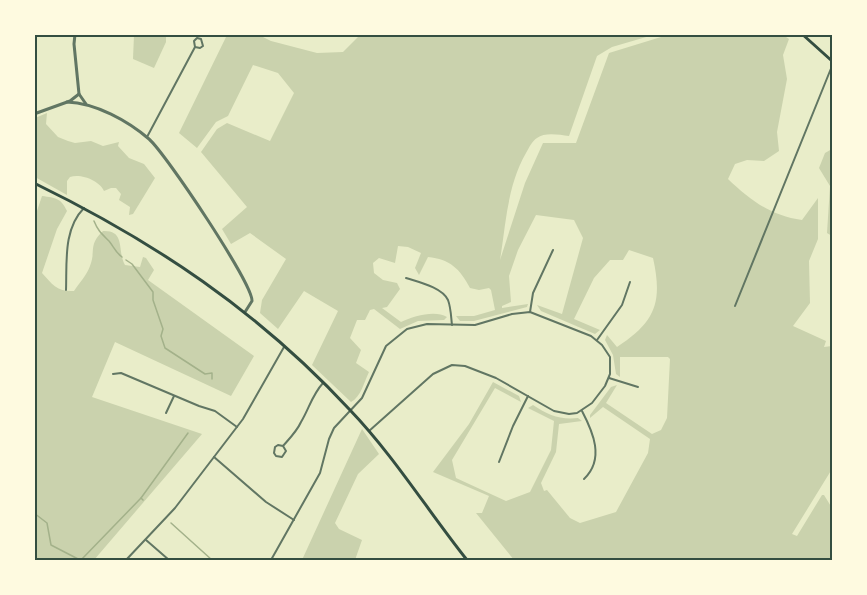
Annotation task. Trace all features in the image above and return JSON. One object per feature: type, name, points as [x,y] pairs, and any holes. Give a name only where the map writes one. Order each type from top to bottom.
[{"type":"main road","points":[[802,34],[832,61]]},
{"type":"main road","points":[[36,183],[168,257],[245,312],[323,383],[369,431],[468,561]]},
{"type":"street","points":[[75,34],[79,94],[87,105]]},
{"type":"street","points":[[147,138],[195,48]]},
{"type":"street","points":[[735,306],[832,66]]},
{"type":"street","points":[[34,114],[67,102],[79,94]]},
{"type":"street","points":[[67,102],[87,105],[123,121],[147,138],[160,151],[197,204],[250,290],[252,301],[245,312]]},
{"type":"street","points":[[34,191],[36,183]]},
{"type":"street","points":[[66,290],[69,235],[76,217],[84,208]]},
{"type":"street","points":[[530,312],[534,293],[553,250]]},
{"type":"street","points":[[406,278],[433,288],[445,296],[452,325]]},
{"type":"street","points":[[597,340],[620,310],[630,282]]},
{"type":"street","points":[[271,561],[322,469],[333,431],[362,398],[383,351],[395,337],[407,329],[421,324],[475,325],[512,314],[530,312],[597,340],[610,357],[609,378],[592,403],[582,411],[569,414],[559,413],[548,409],[496,378],[469,367],[448,366],[433,374],[369,431]]},
{"type":"street","points":[[126,561],[175,508],[237,427],[251,407],[284,347]]},
{"type":"street","points":[[113,374],[121,373],[215,411],[237,427]]},
{"type":"street","points":[[609,378],[638,387]]},
{"type":"street","points":[[283,446],[300,424],[315,393],[323,383]]},
{"type":"street","points":[[166,413],[174,396]]},
{"type":"street","points":[[499,462],[528,396]]},
{"type":"street","points":[[582,411],[596,444],[592,468],[584,479]]},
{"type":"street","points":[[214,457],[259,496],[294,520]]},
{"type":"street","points":[[146,539],[169,561]]},
{"type":"green space","points":[[690,34],[783,35],[789,39],[783,55],[787,79],[777,132],[779,151],[764,161],[747,160],[735,164],[728,179],[762,206],[791,218],[802,220],[818,198],[818,239],[809,261],[810,303],[793,326],[826,341],[824,347],[832,346],[832,469],[792,534],[797,536],[824,495],[832,508],[832,560],[514,560],[476,513],[482,513],[489,496],[433,472],[469,424],[493,382],[519,396],[521,402],[495,388],[452,460],[456,478],[506,501],[530,492],[551,450],[554,421],[528,408],[533,405],[554,416],[578,418],[582,421],[559,424],[556,452],[541,483],[544,491],[547,490],[570,518],[580,523],[616,512],[648,453],[650,439],[603,407],[590,418],[590,415],[611,387],[617,385],[606,403],[652,434],[661,430],[667,418],[670,359],[668,357],[620,357],[620,377],[616,374],[613,355],[605,340],[607,335],[617,347],[648,320],[656,299],[657,287],[653,258],[629,250],[623,260],[610,260],[594,278],[574,319],[600,330],[595,334],[541,311],[537,305],[562,314],[583,238],[574,220],[536,215],[518,250],[509,276],[511,302],[502,308],[528,304],[527,307],[474,321],[460,321],[456,316],[474,316],[495,310],[489,288],[479,290],[470,288],[454,266],[436,258],[428,257],[419,275],[415,268],[421,253],[408,247],[398,246],[395,263],[379,258],[373,263],[374,273],[383,280],[397,283],[400,289],[387,307],[382,308],[401,322],[431,314],[447,317],[444,320],[418,321],[400,329],[374,309],[370,310],[365,320],[357,320],[350,338],[361,350],[356,363],[369,372],[360,393],[351,402],[312,365],[338,311],[304,291],[278,329],[260,313],[262,300],[286,259],[250,233],[231,244],[222,229],[247,207],[201,152],[217,129],[227,123],[270,141],[294,93],[278,73],[253,65],[228,116],[216,122],[197,148],[179,133],[227,35],[259,35],[271,41],[317,53],[343,52],[360,35],[653,35],[612,47],[597,56],[569,136],[552,134],[535,139],[520,166],[511,192],[500,260],[525,183],[543,143],[576,143],[609,53],[661,37],[689,37]]},
{"type":"green space","points":[[134,35],[166,35],[166,42],[154,68],[133,59]]},
{"type":"green space","points":[[47,113],[46,124],[58,137],[75,143],[91,141],[103,146],[119,142],[118,146],[129,158],[144,164],[155,178],[133,214],[129,215],[130,207],[119,200],[121,194],[116,188],[104,191],[94,181],[74,176],[67,181],[67,195],[35,177],[35,118]]},
{"type":"green space","points":[[832,149],[832,236],[827,233],[830,186],[819,168],[825,153]]},
{"type":"green space","points":[[42,196],[58,199],[67,211],[57,229],[42,273],[56,287],[74,291],[89,269],[95,240],[103,231],[110,232],[115,234],[120,242],[125,265],[140,267],[143,257],[146,258],[154,270],[148,280],[254,356],[231,396],[115,342],[92,397],[202,434],[94,560],[35,560],[34,222],[37,219]]},
{"type":"green space","points":[[362,429],[379,454],[358,474],[335,523],[339,529],[362,540],[355,560],[302,560]]},
{"type":"waterway","points":[[94,221],[100,232],[122,257]]},
{"type":"waterway","points":[[126,260],[132,264],[153,292],[153,300],[163,329],[161,336],[165,348],[205,374],[212,373],[212,379]]},
{"type":"waterway","points":[[141,498],[188,433]]},
{"type":"waterway","points":[[81,560],[141,498],[143,500]]},
{"type":"waterway","points":[[34,513],[47,523],[51,545],[80,560]]},
{"type":"waterway","points":[[171,523],[212,560]]}]
